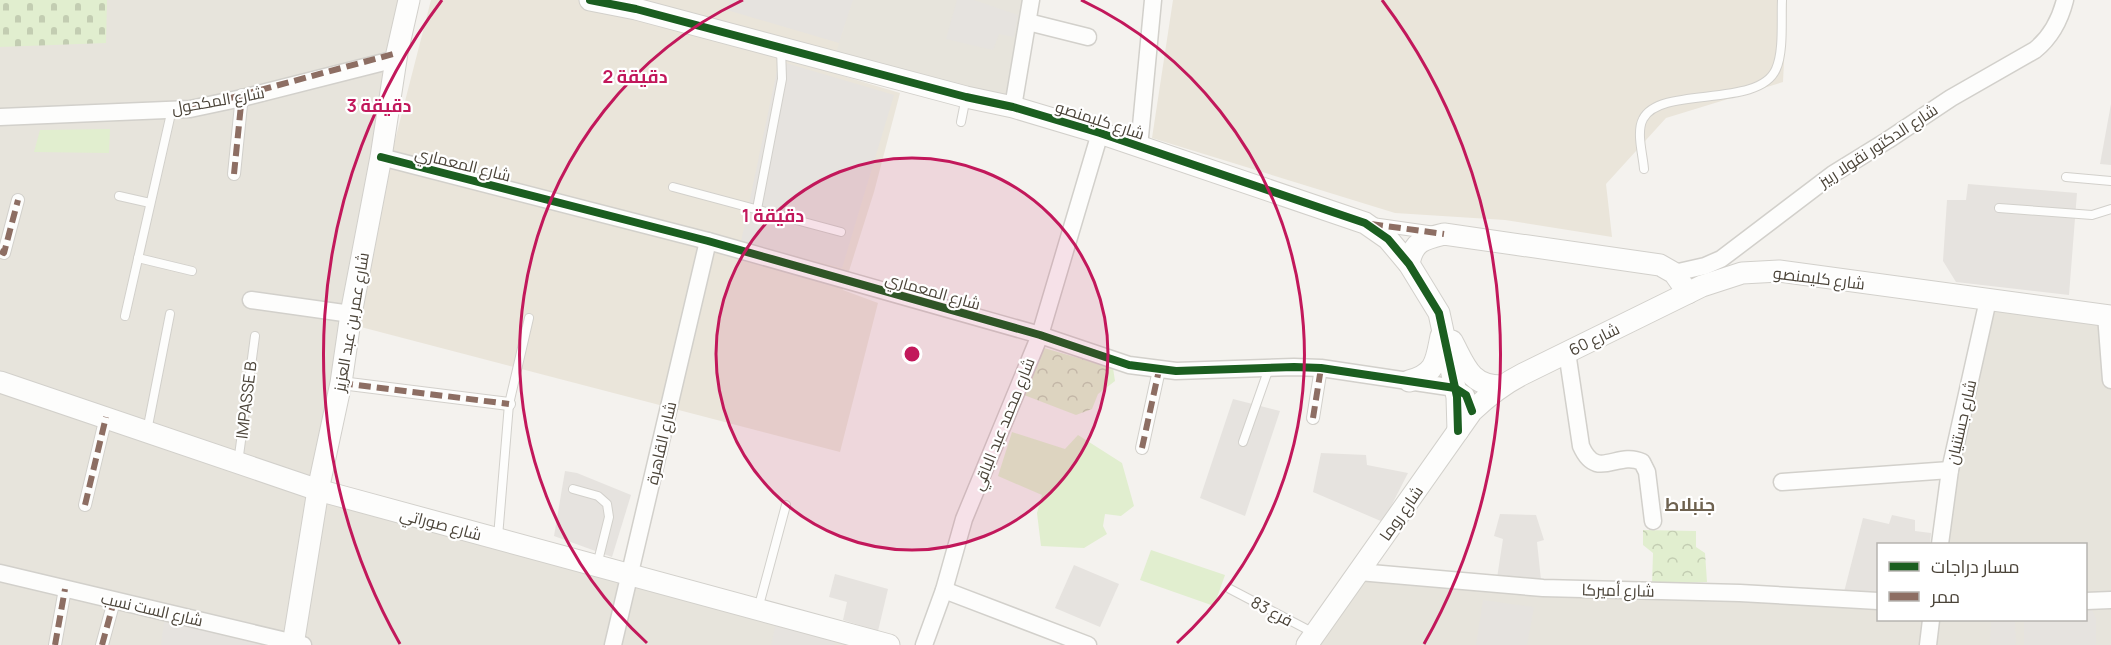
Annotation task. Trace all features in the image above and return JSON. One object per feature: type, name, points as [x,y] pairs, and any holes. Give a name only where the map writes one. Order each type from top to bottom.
[{"type":"street","name":"شارع عمر بن عبد العزيز","points":[[297,644],[318,490],[341,382],[351,314],[409,0]]},
{"type":"street","name":"شارع كليمنصو","points":[[591,0],[611,2],[966,97],[1013,107],[1104,135],[1365,223],[1660,265],[1674,273]]},
{"type":"street","points":[[1013,107],[1031,0]]},
{"type":"street","points":[[1139,147],[1153,0]]},
{"type":"street","name":"شارع الدكتور نقولا ربيز","points":[[1674,273],[1705,266],[1721,259],[1833,174],[1951,98],[2035,50],[2046,41],[2052,32],[2065,0]]},
{"type":"street","points":[[1028,22],[1088,37]]},
{"type":"street","name":"شارع المكحول","points":[[0,117],[190,109],[397,56]]},
{"type":"street","points":[[234,174],[242,97]]},
{"type":"street","name":"شارع محمد عبد الباقي","points":[[924,645],[944,590],[964,519],[1044,336],[1104,135]]},
{"type":"street","name":"شارع المعماري","points":[[381,157],[708,241],[1044,336],[1129,365],[1159,370],[1195,371],[1321,368],[1455,388]]},
{"type":"street","points":[[0,251],[4,253],[18,200]]},
{"type":"street","name":"شارع كليمنصو","points":[[1365,223],[1388,239],[1409,264],[1440,321],[1455,388],[1458,431]]},
{"type":"street","points":[[1409,264],[1411,252],[1415,246],[1429,238],[1444,234]]},
{"type":"street","name":"شارع القاهرة","points":[[613,645],[708,241]]},
{"type":"street","name":"شارع كليمنصو","points":[[1688,293],[1743,273],[1763,271],[2109,316]]},
{"type":"street","points":[[1674,273],[1688,293]]},
{"type":"street","name":"شارع 60","points":[[1501,386],[1688,293]]},
{"type":"street","points":[[251,300],[351,314]]},
{"type":"street","name":"شارع جستنيان","points":[[1940,543],[1950,470],[1988,300]]},
{"type":"street","points":[[2109,316],[2111,380]]},
{"type":"street","points":[[1409,381],[1422,378],[1436,362],[1440,321]]},
{"type":"street","points":[[1440,321],[1466,367],[1475,378],[1490,386],[1501,386]]},
{"type":"street","points":[[1567,352],[1581,446],[1585,455],[1594,463],[1602,464],[1633,459],[1642,462],[1647,472],[1653,521]]},
{"type":"street","points":[[1313,418],[1321,368]]},
{"type":"street","points":[[1142,447],[1159,370]]},
{"type":"street","name":"شارع صوراتي","points":[[0,382],[318,490],[758,609],[851,640],[889,645]]},
{"type":"street","points":[[341,382],[509,404]]},
{"type":"street","name":"شارع روما","points":[[1311,639],[1472,411],[1501,386]]},
{"type":"street","points":[[1455,388],[1466,395],[1472,411]]},
{"type":"street","points":[[85,505],[106,417]]},
{"type":"street","points":[[1782,482],[1950,470]]},
{"type":"street","name":"شارع أميركا","points":[[1359,572],[1543,588],[1740,593],[1877,601]]},
{"type":"street","name":"شارع الست نسب","points":[[0,573],[297,644]]},
{"type":"street","points":[[56,645],[65,589]]},
{"type":"street","points":[[944,590],[1088,645]]},
{"type":"street","points":[[102,645],[114,600]]},
{"type":"street","points":[[2087,601],[2111,600]]},
{"type":"street","points":[[1929,645],[1931,621]]},
{"type":"lane","points":[[1644,169],[1641,127],[1648,112],[1666,104],[1752,89],[1769,80],[1779,60],[1782,0]]},
{"type":"lane","points":[[757,210],[782,79],[781,48]]},
{"type":"lane","points":[[961,122],[966,97]]},
{"type":"lane","points":[[124,316],[172,110]]},
{"type":"lane","points":[[2066,177],[2111,181]]},
{"type":"lane","points":[[673,187],[841,232]]},
{"type":"lane","points":[[119,196],[150,203]]},
{"type":"lane","points":[[1999,208],[2092,215],[2111,208]]},
{"type":"lane","points":[[138,258],[192,271]]},
{"type":"lane","points":[[147,432],[170,314]]},
{"type":"lane","points":[[498,539],[509,404],[529,318]]},
{"type":"lane","name":"IMPASSE B","points":[[238,463],[255,336]]},
{"type":"lane","points":[[1243,442],[1270,368]]},
{"type":"lane","points":[[573,489],[598,496],[608,504],[609,517],[597,566]]},
{"type":"lane","points":[[758,609],[786,505]]},
{"type":"lane","name":"فرع 83","points":[[1230,589],[1311,639]]},
{"type":"shaded area","points":[[0,0],[409,0],[318,490],[889,645],[0,645]]},
{"type":"shaded area","points":[[431,0],[853,0],[830,72],[900,93],[874,192],[843,290],[878,303],[840,452],[357,326],[393,148]]},
{"type":"shaded area","points":[[590,0],[1031,0],[1013,107]]},
{"type":"shaded area","points":[[730,0],[853,0],[839,43],[727,10]]},
{"type":"shaded area","points":[[957,0],[974,0],[1018,15],[1014,37],[999,34],[993,50],[946,39]]},
{"type":"shaded area","points":[[1173,0],[1787,0],[1783,82],[1666,118],[1606,184],[1612,237],[1505,220],[1395,213],[1152,138]]},
{"type":"shaded area","points":[[779,61],[894,95],[842,268],[741,242]]},
{"type":"shaded area","points":[[2111,104],[2111,165],[2100,164]]},
{"type":"shaded area","points":[[1968,184],[2077,193],[2069,295],[1956,282],[1943,261],[1947,200],[1966,200]]},
{"type":"shaded area","points":[[1988,300],[2111,316],[2111,645],[1298,645],[1359,572],[1877,601],[1877,621],[2087,621],[2087,543],[1940,543]]},
{"type":"shaded area","points":[[1233,399],[1280,411],[1245,516],[1200,498]]},
{"type":"shaded area","points":[[1321,453],[1366,455],[1367,465],[1408,473],[1383,522],[1313,492]]},
{"type":"shaded area","points":[[565,471],[577,473],[631,495],[612,557],[554,536]]},
{"type":"shaded area","points":[[1500,514],[1536,515],[1544,540],[1537,542],[1541,580],[1497,578],[1503,539],[1494,536]]},
{"type":"shaded area","points":[[1892,515],[1915,520],[1915,531],[1931,533],[1930,543],[1877,543],[1877,595],[1844,592],[1863,518],[1889,524]]},
{"type":"shaded area","points":[[1074,565],[1119,584],[1100,627],[1055,608]]},
{"type":"shaded area","points":[[835,574],[888,589],[878,631],[843,620],[847,602],[829,597]]},
{"type":"shaded area","points":[[1483,600],[1534,607],[1527,645],[1476,645]]},
{"type":"shaded area","points":[[2091,608],[2096,618],[2096,645],[2024,645],[2024,621],[2087,621],[2087,609]]},
{"type":"shaded area","points":[[1991,621],[2015,621],[2016,645],[1990,645]]},
{"type":"shaded area","points":[[164,622],[272,645],[161,645]]},
{"type":"shaded area","points":[[776,624],[836,636],[834,645],[771,645]]},
{"type":"green space","points":[[0,0],[107,0],[106,43],[0,47]]},
{"type":"green space","points":[[110,129],[109,153],[34,152],[40,130]]},
{"type":"green space","points":[[1044,348],[1113,368],[1115,381],[1098,394],[1092,409],[1076,415],[1024,395]]},
{"type":"green space","points":[[1012,432],[1065,449],[1078,435],[1122,463],[1134,506],[1121,516],[1105,514],[1103,526],[1107,534],[1084,548],[1041,546],[1037,513],[1042,495],[998,476]]},
{"type":"green space","points":[[1643,530],[1696,531],[1696,547],[1705,553],[1707,582],[1652,584],[1653,553],[1643,545]]},
{"type":"green space","points":[[1151,550],[1225,575],[1214,606],[1140,580]]},
{"type":"marked path","points":[[190,109],[397,53]]},
{"type":"marked path","points":[[234,174],[242,95]]},
{"type":"marked path","points":[[0,251],[4,253],[18,200]]},
{"type":"marked path","points":[[1371,224],[1444,234]]},
{"type":"marked path","points":[[1313,418],[1321,368]]},
{"type":"marked path","points":[[1142,448],[1159,370]]},
{"type":"marked path","points":[[341,383],[509,404]]},
{"type":"marked path","points":[[85,505],[106,417]]},
{"type":"marked path","points":[[55,645],[65,589]]},
{"type":"marked path","points":[[102,645],[114,601]]},
{"type":"cycle path","points":[[590,0],[636,9],[966,97],[1013,107],[1100,133],[1365,223],[1388,239],[1409,264],[1439,313],[1457,397],[1458,431]]},
{"type":"cycle path","points":[[381,157],[708,241],[1040,335],[1129,365],[1176,371],[1321,368],[1455,388],[1466,395],[1472,411]]},
{"type":"district","name":"جنبلاط","points":[[1690,505]]}]
